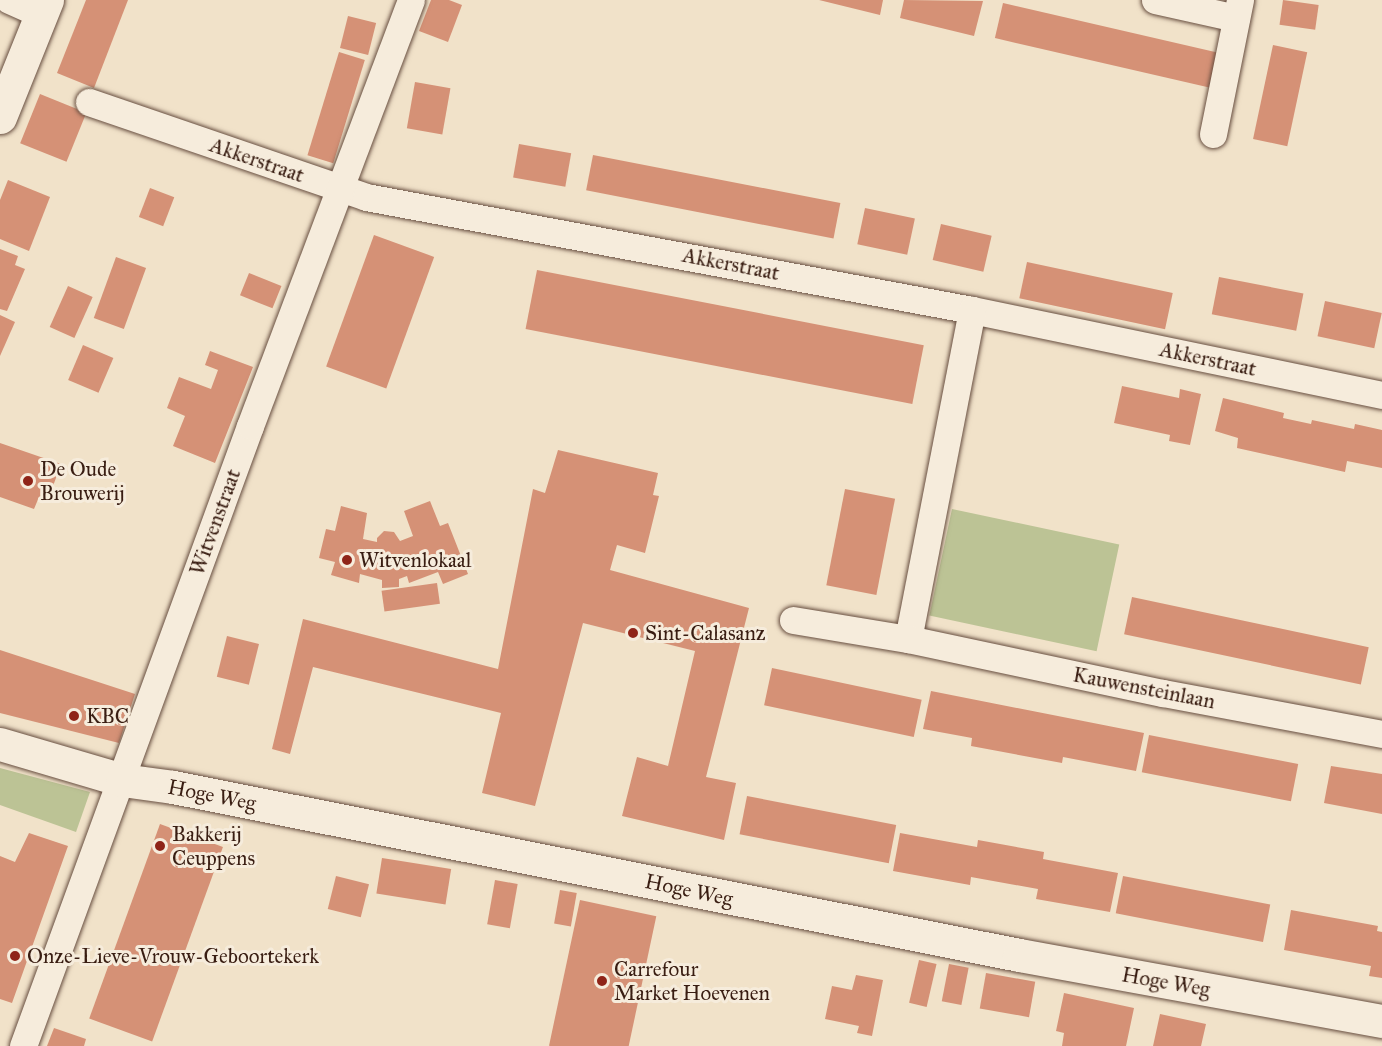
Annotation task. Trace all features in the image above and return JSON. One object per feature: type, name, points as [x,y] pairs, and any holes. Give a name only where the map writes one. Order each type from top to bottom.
[{"type":"street","points":[[0,117],[44,7],[9,0]]},
{"type":"street","name":"Witvenstraat","points":[[23,1046],[242,448],[411,0]]},
{"type":"street","points":[[1155,0],[1238,9],[1214,134]]},
{"type":"street","name":"Akkerstraat","points":[[89,102],[340,190],[366,197],[972,310],[1382,395]]},
{"type":"street","points":[[908,639],[972,310]]},
{"type":"street","name":"Kauwensteinlaan","points":[[793,620],[908,639],[1163,693],[1382,734]]},
{"type":"street","name":"Hoge Weg","points":[[0,744],[122,780],[184,789],[1031,957],[1382,1021]]},
{"type":"green space","points":[[952,509],[1119,545],[1097,651],[929,616]]},
{"type":"green space","points":[[0,768],[90,792],[76,832],[0,805]]},
{"type":"building","points":[[86,0],[128,0],[94,88],[57,73]]},
{"type":"building","points":[[431,0],[449,0],[462,5],[448,42],[419,31]]},
{"type":"building","points":[[819,0],[883,0],[880,15]]},
{"type":"building","points":[[904,0],[983,1],[974,36],[900,18]]},
{"type":"building","points":[[1283,0],[1319,5],[1315,30],[1280,25]]},
{"type":"building","points":[[1003,3],[1218,53],[1210,88],[995,38]]},
{"type":"building","points":[[348,16],[376,23],[368,55],[340,48]]},
{"type":"building","points":[[1273,45],[1307,52],[1287,146],[1253,139]]},
{"type":"building","points":[[339,52],[365,60],[333,163],[307,155]]},
{"type":"building","points":[[415,82],[450,88],[442,135],[407,128]]},
{"type":"building","points":[[40,94],[86,113],[67,162],[20,143]]},
{"type":"building","points":[[519,144],[571,153],[565,187],[513,177]]},
{"type":"building","points":[[593,155],[840,203],[834,238],[586,190]]},
{"type":"building","points":[[8,180],[50,197],[29,251],[0,239],[0,200]]},
{"type":"building","points":[[150,188],[174,197],[163,226],[139,217]]},
{"type":"building","points":[[865,208],[915,219],[907,255],[857,244]]},
{"type":"building","points":[[941,224],[992,236],[983,272],[933,260]]},
{"type":"building","points":[[374,235],[434,257],[386,388],[326,367]]},
{"type":"building","points":[[0,249],[18,256],[15,265],[25,269],[7,311],[0,309]]},
{"type":"building","points":[[116,257],[146,268],[124,329],[94,318]]},
{"type":"building","points":[[1027,262],[1173,293],[1165,329],[1019,298]]},
{"type":"building","points":[[537,270],[924,345],[912,404],[526,329]]},
{"type":"building","points":[[249,273],[281,286],[272,308],[240,295]]},
{"type":"building","points":[[1219,277],[1303,293],[1296,331],[1212,314]]},
{"type":"building","points":[[68,286],[93,297],[74,338],[50,327]]},
{"type":"building","points":[[1325,301],[1382,313],[1374,348],[1318,336]]},
{"type":"building","points":[[0,315],[15,322],[0,356]]},
{"type":"building","points":[[83,345],[113,358],[99,393],[68,380]]},
{"type":"building","points":[[210,351],[253,367],[215,463],[173,446],[185,416],[167,408],[179,377],[211,389],[218,370],[205,365]]},
{"type":"building","points":[[1122,386],[1179,398],[1180,389],[1201,394],[1190,445],[1169,441],[1170,435],[1114,423]]},
{"type":"building","points":[[1223,398],[1284,413],[1283,418],[1311,424],[1312,420],[1354,429],[1355,424],[1382,430],[1382,468],[1347,461],[1345,472],[1237,448],[1238,438],[1215,431]]},
{"type":"building","name":"De Oude Brouwerij","points":[[0,443],[61,464],[48,500],[39,497],[34,509],[0,497]]},
{"type":"building","points":[[558,450],[658,473],[653,495],[659,496],[645,553],[617,545],[610,570],[749,608],[706,777],[736,783],[724,840],[622,816],[637,757],[668,766],[695,651],[583,623],[535,806],[482,793],[501,713],[313,667],[290,754],[272,749],[303,619],[498,669],[533,489],[545,493]]},
{"type":"building","points":[[845,489],[895,499],[876,595],[826,585]]},
{"type":"building","points":[[430,501],[440,526],[448,523],[468,574],[443,584],[438,572],[409,583],[407,576],[399,579],[399,587],[382,588],[382,580],[360,574],[359,583],[331,575],[335,562],[319,558],[326,529],[335,531],[341,506],[367,513],[363,539],[377,542],[377,538],[384,531],[394,532],[400,541],[413,536],[404,511]]},
{"type":"building","points":[[437,583],[440,604],[384,612],[382,591]]},
{"type":"building","points":[[1132,597],[1369,647],[1361,684],[1124,634]]},
{"type":"building","points":[[227,636],[259,644],[249,685],[217,677]]},
{"type":"building","points":[[0,650],[135,694],[119,743],[0,713]]},
{"type":"building","points":[[772,668],[922,700],[914,737],[764,705]]},
{"type":"building","points":[[931,691],[1144,733],[1136,771],[1063,757],[1062,763],[971,746],[972,738],[923,729]]},
{"type":"building","points":[[1149,735],[1298,764],[1291,801],[1142,772]]},
{"type":"building","points":[[1331,766],[1382,774],[1382,814],[1324,803]]},
{"type":"building","points":[[747,796],[896,825],[889,863],[740,834]]},
{"type":"building","points":[[160,824],[223,847],[152,1041],[89,1019]]},
{"type":"building","name":"Onze-Lieve-Vrouw-Geboortekerk","points":[[29,833],[68,846],[12,1003],[0,999],[0,856],[15,862]]},
{"type":"building","points":[[900,833],[977,847],[978,840],[1044,852],[1043,859],[1118,873],[1110,912],[1036,899],[1038,889],[971,877],[970,885],[893,871]]},
{"type":"building","points":[[382,858],[451,869],[446,905],[376,894]]},
{"type":"building","points":[[336,876],[369,884],[361,917],[328,909]]},
{"type":"building","points":[[1123,876],[1270,905],[1263,942],[1116,913]]},
{"type":"building","points":[[495,880],[518,884],[510,928],[487,924]]},
{"type":"building","points":[[560,890],[577,893],[571,926],[554,923]]},
{"type":"building","name":"Carrefour Market Hoevenen","points":[[580,900],[656,916],[629,1046],[549,1046]]},
{"type":"building","points":[[1291,910],[1378,926],[1377,931],[1382,932],[1382,978],[1369,976],[1371,966],[1284,950]]},
{"type":"building","points":[[919,960],[937,964],[927,1007],[909,1003]]},
{"type":"building","points":[[949,964],[969,968],[961,1005],[942,1001]]},
{"type":"building","points":[[986,973],[1035,982],[1029,1017],[980,1008]]},
{"type":"building","points":[[856,975],[883,980],[872,1036],[857,1033],[859,1026],[825,1019],[832,986],[852,990]]},
{"type":"building","points":[[1064,993],[1134,1008],[1126,1046],[1062,1046],[1064,1033],[1056,1031]]},
{"type":"building","points":[[1160,1014],[1206,1024],[1201,1046],[1153,1046]]},
{"type":"building","points":[[54,1028],[86,1039],[84,1046],[47,1046]]},
{"type":"place","name":"De Oude Brouwerij","points":[[28,481]]},
{"type":"place","name":"Witvenlokaal","points":[[347,560]]},
{"type":"place","name":"Sint-Calasanz","points":[[633,633]]},
{"type":"place","name":"KBC","points":[[74,716]]},
{"type":"place","name":"Bakkerij Ceuppens","points":[[160,846]]},
{"type":"place","name":"Onze-Lieve-Vrouw-Geboortekerk","points":[[15,956]]},
{"type":"place","name":"Carrefour Market Hoevenen","points":[[602,981]]}]
